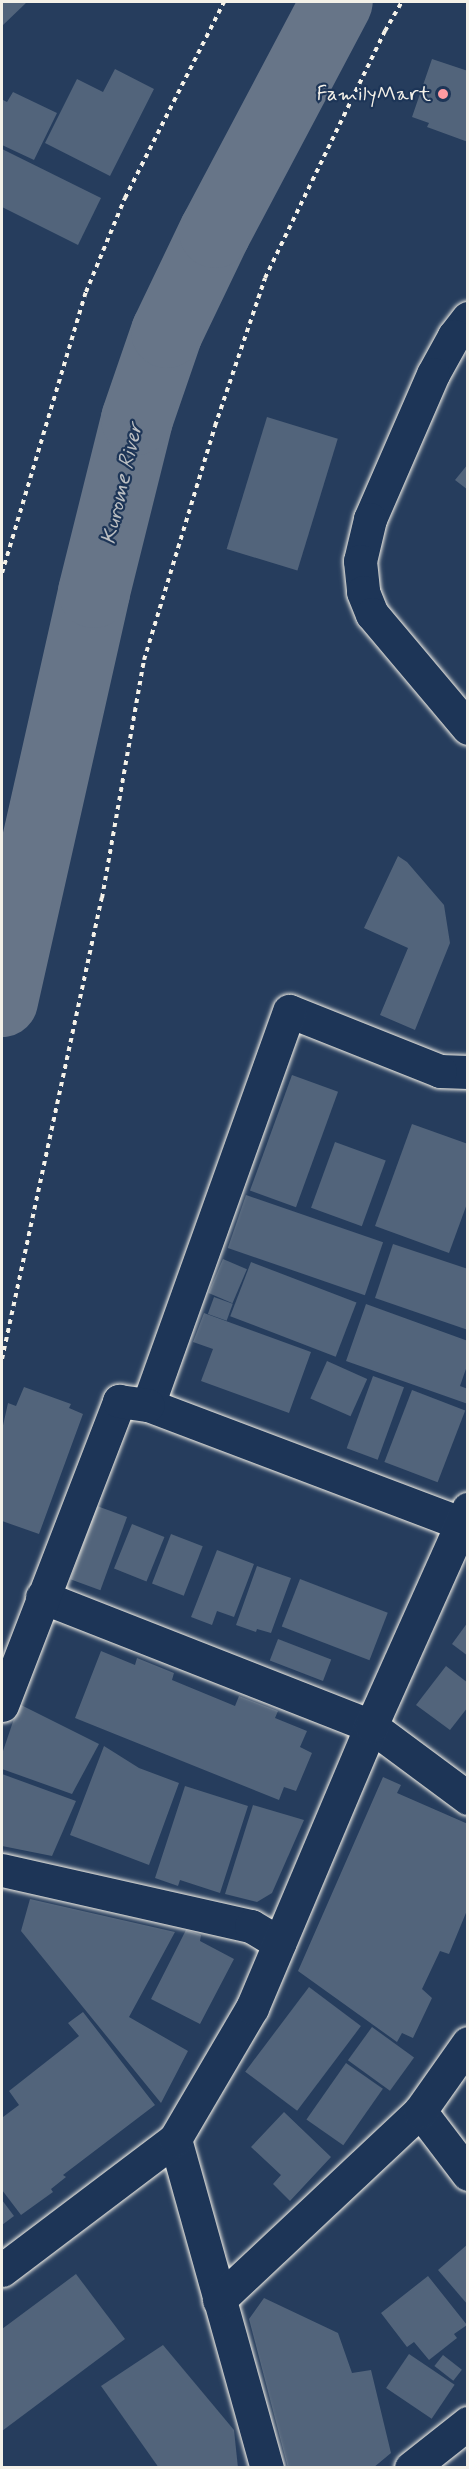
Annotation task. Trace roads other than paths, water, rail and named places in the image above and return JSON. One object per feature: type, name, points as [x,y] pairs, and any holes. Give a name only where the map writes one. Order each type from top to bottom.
[{"type":"street","points":[[468,318],[433,374],[370,519],[360,561],[363,592],[372,614],[468,728]]},
{"type":"street","points":[[148,1405],[289,1011],[440,1071],[468,1072]]},
{"type":"street","points":[[2,1705],[119,1401],[148,1405],[466,1519],[371,1726],[252,2008],[175,2139],[2,2270]]},
{"type":"street","points":[[42,1597],[371,1726],[468,1798]]},
{"type":"street","points":[[2,1870],[251,1926],[279,1943]]},
{"type":"street","points":[[219,2300],[420,2111],[468,2043]]},
{"type":"street","points":[[420,2111],[468,2174]]},
{"type":"street","points":[[175,2139],[267,2468]]},
{"type":"street","points":[[411,2468],[464,2433]]},
{"type":"waterway","name":"Kurome River","points":[[2,1001],[94,592],[137,419],[167,332],[215,232],[337,2]]},
{"type":"place","name":"FamilyMart","points":[[443,94]]}]
